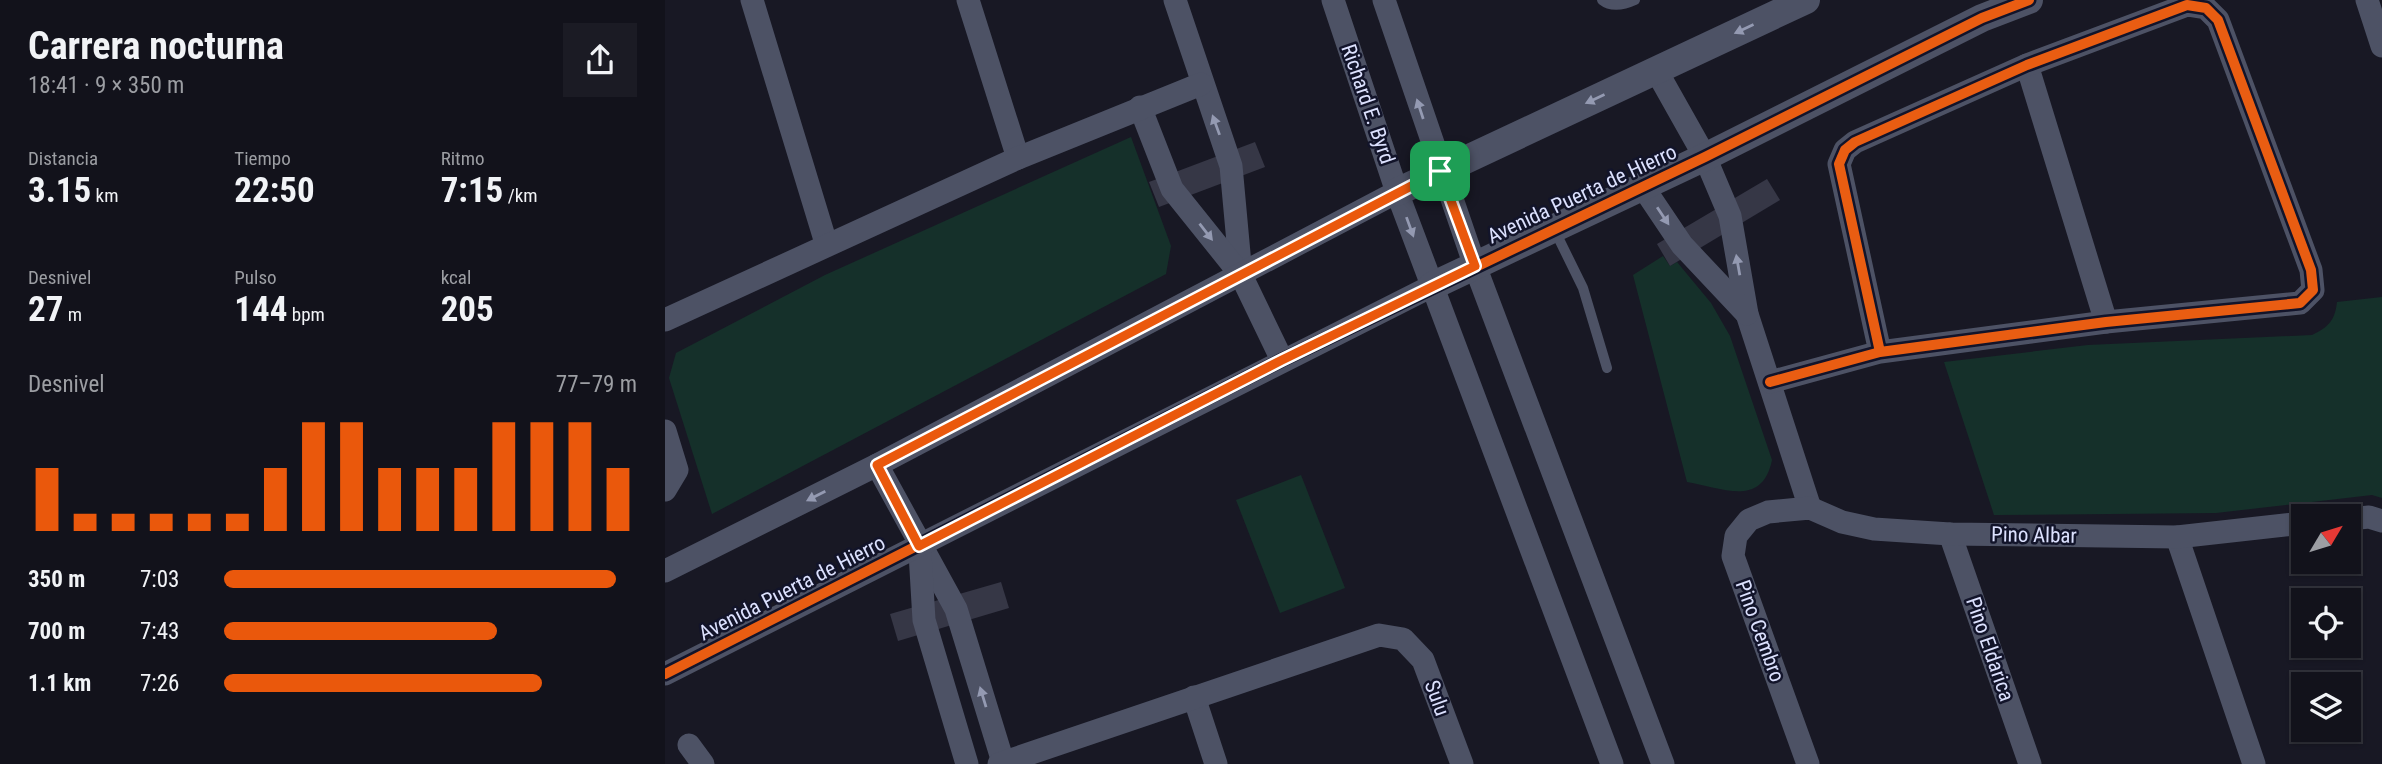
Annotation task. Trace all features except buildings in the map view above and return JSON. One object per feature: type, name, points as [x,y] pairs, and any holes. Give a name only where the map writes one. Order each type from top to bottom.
[{"type":"street","points":[[752,0],[826,243]]},
{"type":"street","points":[[968,0],[1018,158]]},
{"type":"street","points":[[1175,0],[1201,84],[1231,166],[1241,275]]},
{"type":"street","name":"Richard E. Byrd","points":[[1333,0],[1397,192],[1612,764]]},
{"type":"street","points":[[1384,0],[1440,171],[1663,764]]},
{"type":"street","points":[[665,571],[877,465],[1397,192],[1806,0]]},
{"type":"street","name":"Avenida Puerta de Hierro","points":[[665,674],[1282,360],[1705,157],[1982,18],[2029,0]]},
{"type":"street","points":[[2367,0],[2382,46]]},
{"type":"street","points":[[1770,382],[1879,352],[2106,322],[2300,303],[2313,290],[2311,270],[2218,20],[2206,8],[2187,5],[2027,65],[1855,142],[1845,150],[1839,164],[1879,352]]},
{"type":"street","points":[[2027,65],[2106,322]]},
{"type":"street","points":[[1656,70],[1705,157],[1730,216],[1747,314],[1810,508]]},
{"type":"street","points":[[665,320],[826,243],[1018,158],[1201,84]]},
{"type":"street","points":[[1140,107],[1172,188],[1241,275],[1282,360]]},
{"type":"street","points":[[1643,187],[1682,245],[1747,314]]},
{"type":"street","points":[[665,431],[677,470],[665,491]]},
{"type":"street","points":[[877,465],[919,546],[956,609],[1001,763],[1193,697],[1216,764]]},
{"type":"street","name":"Pino Albar","points":[[1768,512],[1810,508],[1842,522],[1874,529],[1950,534],[2177,537],[2291,524]]},
{"type":"street","name":"Pino Cembro","points":[[1768,512],[1749,520],[1736,536],[1733,556],[1808,764]]},
{"type":"street","points":[[2361,518],[2381,521]]},
{"type":"street","name":"Pino Eldarica","points":[[1950,534],[2030,764]]},
{"type":"street","points":[[2177,537],[2254,764]]},
{"type":"street","points":[[919,546],[924,620],[967,764]]},
{"type":"street","name":"Sulu","points":[[1193,697],[1379,635],[1403,639],[1423,660],[1462,764]]},
{"type":"street","points":[[688,745],[703,764]]},
{"type":"lane","points":[[1602,0],[1608,5],[1625,5],[1635,0]]},
{"type":"lane","points":[[1554,229],[1584,288],[1607,368]]},
{"type":"green space","points":[[1131,137],[1171,246],[1166,274],[712,514],[669,378],[676,353],[825,275]]},
{"type":"green space","points":[[1663,256],[1670,266],[1677,262],[1711,303],[1730,336],[1772,460],[1760,485],[1750,490],[1727,490],[1687,482],[1633,275]]},
{"type":"green space","points":[[2382,297],[2382,498],[2372,495],[2216,513],[1994,515],[1944,362],[2088,345],[2312,335],[2330,322],[2337,302]]},
{"type":"green space","points":[[1301,475],[1345,588],[1280,613],[1236,500]]},
{"type":"cycle path","points":[[665,674],[1282,360],[1705,157],[1982,18],[2029,0]]},
{"type":"cycle path","points":[[1770,382],[1880,352],[2106,322],[2300,303],[2313,290],[2311,270],[2218,20],[2206,8],[2187,5],[2027,65],[1855,142],[1845,150],[1839,164],[1880,352]]},
{"type":"route","points":[[1440,171],[1475,266],[1282,360],[919,546],[877,465],[1440,171]]}]
